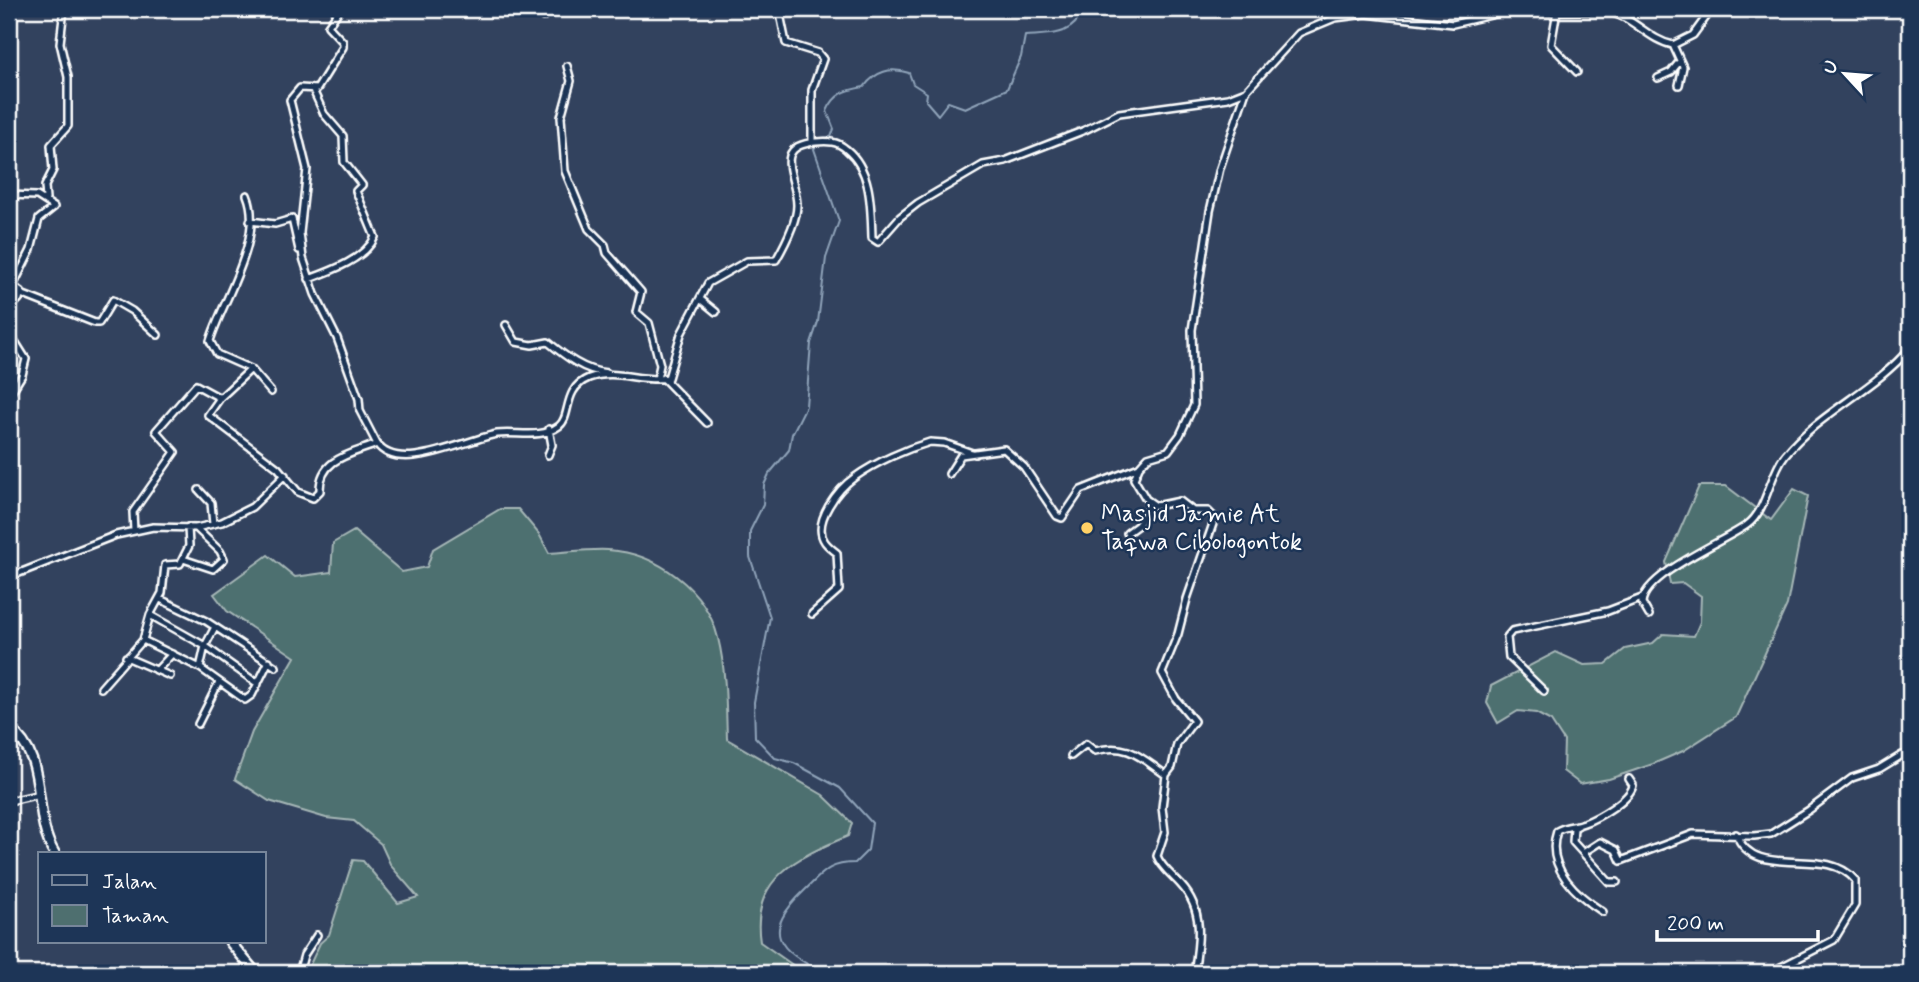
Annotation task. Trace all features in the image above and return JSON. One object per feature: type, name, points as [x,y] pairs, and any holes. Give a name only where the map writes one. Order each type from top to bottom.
[{"type":"highway","points":[[9,728],[28,750],[37,773],[46,833],[54,852]]},
{"type":"highway","points":[[232,944],[256,973]]},
{"type":"street","points":[[64,9],[60,43],[68,77],[68,125],[51,145],[53,170],[44,186],[46,199],[54,207],[53,211],[39,219],[31,250],[13,286],[21,294],[95,323],[99,323],[113,300],[132,311],[158,335]]},
{"type":"street","points":[[340,9],[328,26],[343,42],[343,47],[317,89],[298,88],[289,100],[307,169],[300,233],[309,279],[337,338],[359,399],[360,411],[377,444],[386,454],[402,457],[436,452],[501,433],[524,436],[549,429],[564,421],[567,401],[578,387],[590,378],[610,373]]},
{"type":"street","points":[[543,16],[547,9]]},
{"type":"street","points":[[779,9],[786,43],[816,52],[823,60],[812,96],[812,142]]},
{"type":"street","points":[[1673,46],[1693,35],[1712,9]]},
{"type":"street","points":[[1557,11],[1550,45],[1577,72]]},
{"type":"street","points":[[949,474],[961,455],[1004,449],[1022,464],[1057,516],[1062,518],[1081,489],[1139,467],[1150,456],[1167,452],[1180,435],[1194,405],[1192,330],[1210,211],[1220,169],[1246,91],[1300,33],[1335,18],[1366,13],[1453,24],[1504,12],[1611,12],[1673,46],[1683,67],[1679,85]]},
{"type":"street","points":[[1658,78],[1671,72],[1680,61]]},
{"type":"street","points":[[567,66],[571,80],[561,117],[565,171],[594,237],[605,245],[607,253],[641,292],[636,312],[649,323],[660,365],[660,379],[707,423]]},
{"type":"street","points":[[309,279],[336,269],[369,248],[375,237],[356,191],[362,184],[344,162],[343,136],[324,114],[313,90]]},
{"type":"street","points":[[506,325],[516,342],[532,345],[548,342],[557,352],[587,368],[660,379],[669,376],[681,334],[708,283],[747,261],[776,260],[797,209],[796,186],[787,168],[799,145],[823,142],[844,146],[862,167],[867,182],[872,238],[877,242],[918,203],[982,165],[1005,160],[1085,130],[1115,114],[1228,97],[1246,91]]},
{"type":"street","points":[[9,194],[46,199]]},
{"type":"street","points":[[247,195],[250,221],[240,266],[210,341],[217,354],[251,369],[271,392]]},
{"type":"street","points":[[250,221],[275,224],[292,219],[299,250],[302,252]]},
{"type":"street","points":[[9,309],[21,294]]},
{"type":"street","points":[[701,299],[716,312]]},
{"type":"street","points":[[9,332],[26,359],[22,375],[9,396]]},
{"type":"street","points":[[1544,691],[1509,657],[1507,637],[1512,631],[1608,611],[1642,598],[1667,572],[1753,520],[1785,456],[1805,435],[1888,372],[1910,348]]},
{"type":"street","points":[[204,422],[220,398],[251,369]]},
{"type":"street","points":[[134,531],[133,512],[175,452],[156,431],[197,385],[220,398]]},
{"type":"street","points":[[208,415],[285,475],[298,492],[315,498],[320,491],[324,471],[341,456],[377,444]]},
{"type":"street","points":[[548,455],[552,444],[549,429]]},
{"type":"street","points":[[812,614],[839,590],[837,553],[825,542],[823,517],[853,478],[930,442],[944,443],[975,454]]},
{"type":"street","points":[[1139,467],[1135,483],[1152,504],[1161,507],[1180,501],[1194,511],[1211,512],[1215,520],[1187,599],[1178,634],[1163,670],[1176,699],[1195,723],[1177,744],[1172,767],[1166,775],[1162,807],[1165,832],[1157,858],[1187,892],[1198,915],[1200,933],[1194,973]]},
{"type":"street","points":[[9,577],[134,531],[196,528],[242,514],[285,475]]},
{"type":"street","points":[[199,490],[211,503],[210,517],[213,524]]},
{"type":"street","points":[[1127,533],[1138,525],[1152,504]]},
{"type":"street","points":[[101,688],[143,639],[150,615],[159,599],[166,564],[178,564],[189,546],[188,527]]},
{"type":"street","points":[[183,559],[214,569],[224,559],[220,551],[196,528]]},
{"type":"street","points":[[1642,598],[1649,615]]},
{"type":"street","points":[[159,599],[215,627],[276,667]]},
{"type":"street","points":[[150,615],[205,646],[258,684]]},
{"type":"street","points":[[200,668],[205,646],[215,627]]},
{"type":"street","points":[[143,639],[200,668],[247,700],[269,661]]},
{"type":"street","points":[[158,669],[172,654]]},
{"type":"street","points":[[125,657],[170,676]]},
{"type":"street","points":[[198,724],[219,682]]},
{"type":"street","points":[[1071,757],[1086,744],[1095,751],[1115,747],[1128,749],[1166,775]]},
{"type":"street","points":[[1583,853],[1600,842],[1616,850],[1621,861],[1677,837],[1700,833],[1771,834],[1852,778],[1875,771],[1902,755],[1910,755]]},
{"type":"street","points":[[1617,883],[1609,882],[1573,842],[1574,828],[1624,801],[1632,792],[1633,785],[1629,779]]},
{"type":"street","points":[[10,801],[40,794]]},
{"type":"street","points":[[1581,825],[1566,825],[1557,831],[1552,847],[1562,876],[1579,896],[1603,912]]},
{"type":"street","points":[[1736,834],[1743,848],[1756,858],[1823,864],[1844,871],[1855,880],[1855,903],[1835,939],[1769,973]]},
{"type":"street","points":[[299,973],[304,955],[317,935]]},
{"type":"green space","points":[[1699,486],[1726,486],[1771,520],[1794,489],[1808,496],[1787,605],[1736,717],[1683,751],[1653,764],[1609,779],[1580,784],[1563,771],[1564,741],[1551,721],[1536,713],[1518,711],[1498,723],[1487,703],[1491,686],[1556,652],[1584,665],[1606,664],[1625,649],[1653,643],[1663,634],[1694,636],[1700,622],[1701,596],[1683,583],[1670,584],[1666,562]]},
{"type":"green space","points":[[500,509],[518,509],[539,534],[549,553],[608,550],[626,553],[661,566],[691,589],[712,620],[721,650],[727,739],[823,795],[852,823],[848,836],[812,852],[782,873],[770,886],[762,901],[760,942],[804,973],[306,973],[320,943],[329,935],[353,860],[363,861],[398,903],[418,897],[391,866],[381,844],[354,821],[326,818],[269,801],[235,779],[252,732],[295,657],[227,611],[214,594],[268,555],[295,577],[331,572],[333,543],[354,531],[402,572],[427,567],[433,549]]},
{"type":"waterway","points":[[824,973],[785,947],[779,928],[791,905],[822,874],[832,867],[855,863],[868,850],[872,823],[840,788],[794,763],[775,758],[755,737],[754,702],[770,617],[750,557],[750,531],[763,505],[764,485],[769,474],[789,450],[792,434],[806,406],[811,343],[818,322],[826,258],[839,221],[814,149],[820,138],[831,137],[834,129],[827,111],[837,96],[846,91],[864,87],[873,77],[896,70],[909,73],[913,84],[927,93],[926,101],[938,115],[948,102],[965,108],[1007,89],[1021,57],[1025,36],[1052,34],[1067,29],[1074,25],[1084,9]]},
{"type":"place","name":"Masjid Jamie At Taqwa Cibologontok","points":[[1087,528]]}]
